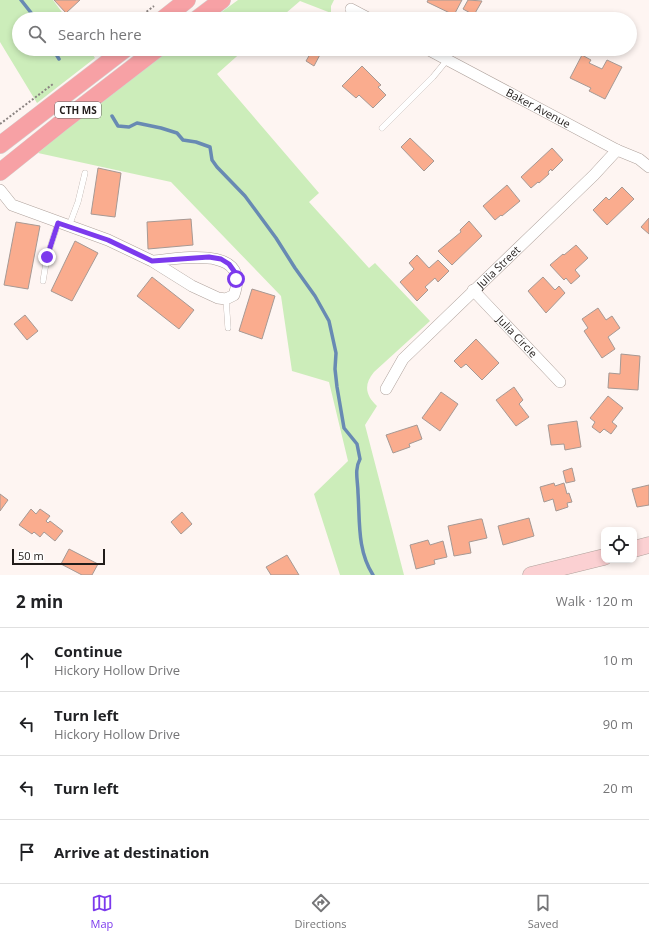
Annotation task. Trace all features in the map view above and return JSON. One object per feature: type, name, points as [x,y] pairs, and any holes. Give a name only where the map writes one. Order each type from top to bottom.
[{"type":"main road","points":[[159,12],[187,0]]},
{"type":"main road","points":[[206,12],[222,0]]},
{"type":"main road","name":"CTH MS","points":[[0,144],[61,89],[114,56]]},
{"type":"main road","name":"CTH MS","points":[[0,172],[61,122],[148,56]]},
{"type":"main road","points":[[0,156],[61,89]]},
{"type":"street","points":[[351,9],[357,12]]},
{"type":"street","name":"Baker Avenue","points":[[440,56],[617,150],[639,160],[649,167]]},
{"type":"street","name":"Julia Street","points":[[386,389],[403,359],[594,175],[617,150]]},
{"type":"street","points":[[0,190],[12,205],[108,240],[152,261],[192,286],[218,298],[226,299],[234,295],[236,279],[234,271],[229,264],[221,259],[209,257],[152,261]]},
{"type":"street","name":"Julia Circle","points":[[473,290],[560,382]]},
{"type":"street","points":[[637,548],[649,545]]},
{"type":"street","points":[[531,575],[551,573],[601,558]]},
{"type":"lane","points":[[382,128],[433,77],[447,60]]},
{"type":"lane","points":[[69,227],[78,202],[85,173]]},
{"type":"lane","points":[[44,281],[47,257],[58,223]]},
{"type":"lane","points":[[226,299],[228,328]]},
{"type":"path","points":[[0,124],[61,89]]},
{"type":"green space","points":[[0,0],[53,0],[62,12],[12,12],[12,56],[94,56],[95,58],[37,103],[0,42]]},
{"type":"green space","points":[[238,0],[334,0],[331,6],[331,12],[300,1],[287,12],[222,12]]},
{"type":"green space","points":[[161,56],[237,56],[217,74],[319,193],[309,202],[369,268],[375,263],[430,321],[374,372],[368,381],[367,386],[370,398],[377,406],[365,425],[404,575],[340,575],[314,494],[348,461],[329,382],[292,371],[281,296],[171,182],[38,153],[79,117]]},
{"type":"building","points":[[54,0],[80,0],[67,12],[65,12]]},
{"type":"building","points":[[428,0],[462,0],[456,12],[448,12],[427,2]]},
{"type":"building","points":[[468,0],[482,1],[476,12],[468,12],[463,9]]},
{"type":"building","points":[[309,56],[319,56],[314,66],[306,61]]},
{"type":"building","points":[[581,56],[591,60],[589,63],[602,69],[607,60],[622,67],[605,99],[589,91],[591,88],[570,78]]},
{"type":"building","points":[[362,66],[381,85],[378,87],[386,95],[373,108],[359,95],[356,98],[342,86]]},
{"type":"building","points":[[410,138],[434,161],[424,171],[401,147]]},
{"type":"building","points":[[552,148],[563,160],[552,171],[551,169],[548,172],[549,174],[539,183],[538,182],[531,188],[521,177]]},
{"type":"building","points":[[98,168],[121,173],[115,217],[91,214]]},
{"type":"building","points":[[507,185],[520,201],[495,220],[483,206]]},
{"type":"building","points":[[622,187],[634,199],[607,225],[593,210],[606,197],[609,200]]},
{"type":"building","points":[[649,218],[649,234],[641,227]]},
{"type":"building","points":[[191,219],[193,245],[148,249],[147,222]]},
{"type":"building","points":[[469,221],[482,236],[452,265],[438,251],[461,232],[460,230]]},
{"type":"building","points":[[16,222],[40,226],[28,289],[4,285]]},
{"type":"building","points":[[75,241],[98,253],[72,301],[51,291]]},
{"type":"building","points":[[576,245],[588,258],[575,270],[580,276],[571,284],[566,278],[564,280],[550,265]]},
{"type":"building","points":[[417,255],[429,268],[438,260],[449,271],[438,282],[435,278],[425,287],[428,290],[417,301],[400,282],[414,269],[409,263]]},
{"type":"building","points":[[152,277],[194,310],[179,329],[137,296]]},
{"type":"building","points":[[543,277],[555,290],[559,286],[565,293],[546,313],[528,291]]},
{"type":"building","points":[[252,289],[275,296],[262,339],[239,331]]},
{"type":"building","points":[[598,308],[606,320],[612,316],[620,328],[608,337],[615,349],[602,358],[584,331],[588,328],[582,319]]},
{"type":"building","points":[[25,315],[38,331],[27,340],[14,324]]},
{"type":"building","points":[[476,339],[499,363],[482,380],[466,364],[461,368],[454,361]]},
{"type":"building","points":[[621,354],[640,356],[638,390],[608,388],[609,373],[620,374]]},
{"type":"building","points":[[514,387],[523,400],[519,404],[529,417],[516,426],[496,400]]},
{"type":"building","points":[[441,392],[458,404],[440,431],[422,418]]},
{"type":"building","points":[[608,396],[623,408],[612,422],[617,426],[611,434],[604,429],[600,433],[592,427],[595,422],[590,418]]},
{"type":"building","points":[[577,421],[581,447],[565,450],[564,444],[551,445],[548,425]]},
{"type":"building","points":[[417,425],[422,439],[409,444],[410,447],[393,453],[386,435]]},
{"type":"building","points":[[572,468],[575,481],[566,483],[563,471]]},
{"type":"building","points":[[554,483],[555,486],[564,483],[567,494],[569,493],[572,502],[567,503],[568,507],[556,511],[553,499],[544,502],[540,487]]},
{"type":"building","points":[[649,485],[649,505],[637,507],[632,489]]},
{"type":"building","points":[[0,494],[8,500],[0,511]]},
{"type":"building","points":[[31,509],[36,514],[40,509],[50,516],[46,521],[48,523],[50,521],[63,531],[55,541],[44,532],[40,537],[34,532],[32,534],[19,525]]},
{"type":"building","points":[[182,512],[192,524],[181,534],[171,522]]},
{"type":"building","points":[[529,518],[534,536],[503,545],[498,526]]},
{"type":"building","points":[[482,519],[487,538],[469,542],[471,553],[454,556],[448,526]]},
{"type":"building","points":[[428,540],[430,545],[443,541],[447,557],[434,560],[435,564],[416,569],[410,545]]},
{"type":"building","points":[[69,549],[98,564],[92,575],[82,575],[61,564]]},
{"type":"building","points":[[287,555],[299,575],[271,575],[266,567]]},
{"type":"waterway","points":[[21,0],[30,12]]},
{"type":"waterway","points":[[112,116],[118,126],[129,127],[137,123],[161,128],[177,133],[183,140],[196,142],[210,147],[212,160],[245,196],[276,238],[315,296],[329,321],[336,353],[335,369],[344,428],[357,444],[360,459],[357,467],[360,535],[364,556],[373,575]]},
{"type":"route","points":[[47,257],[58,223],[108,240],[152,261],[209,257],[221,259],[229,264],[234,271],[236,279]]}]
